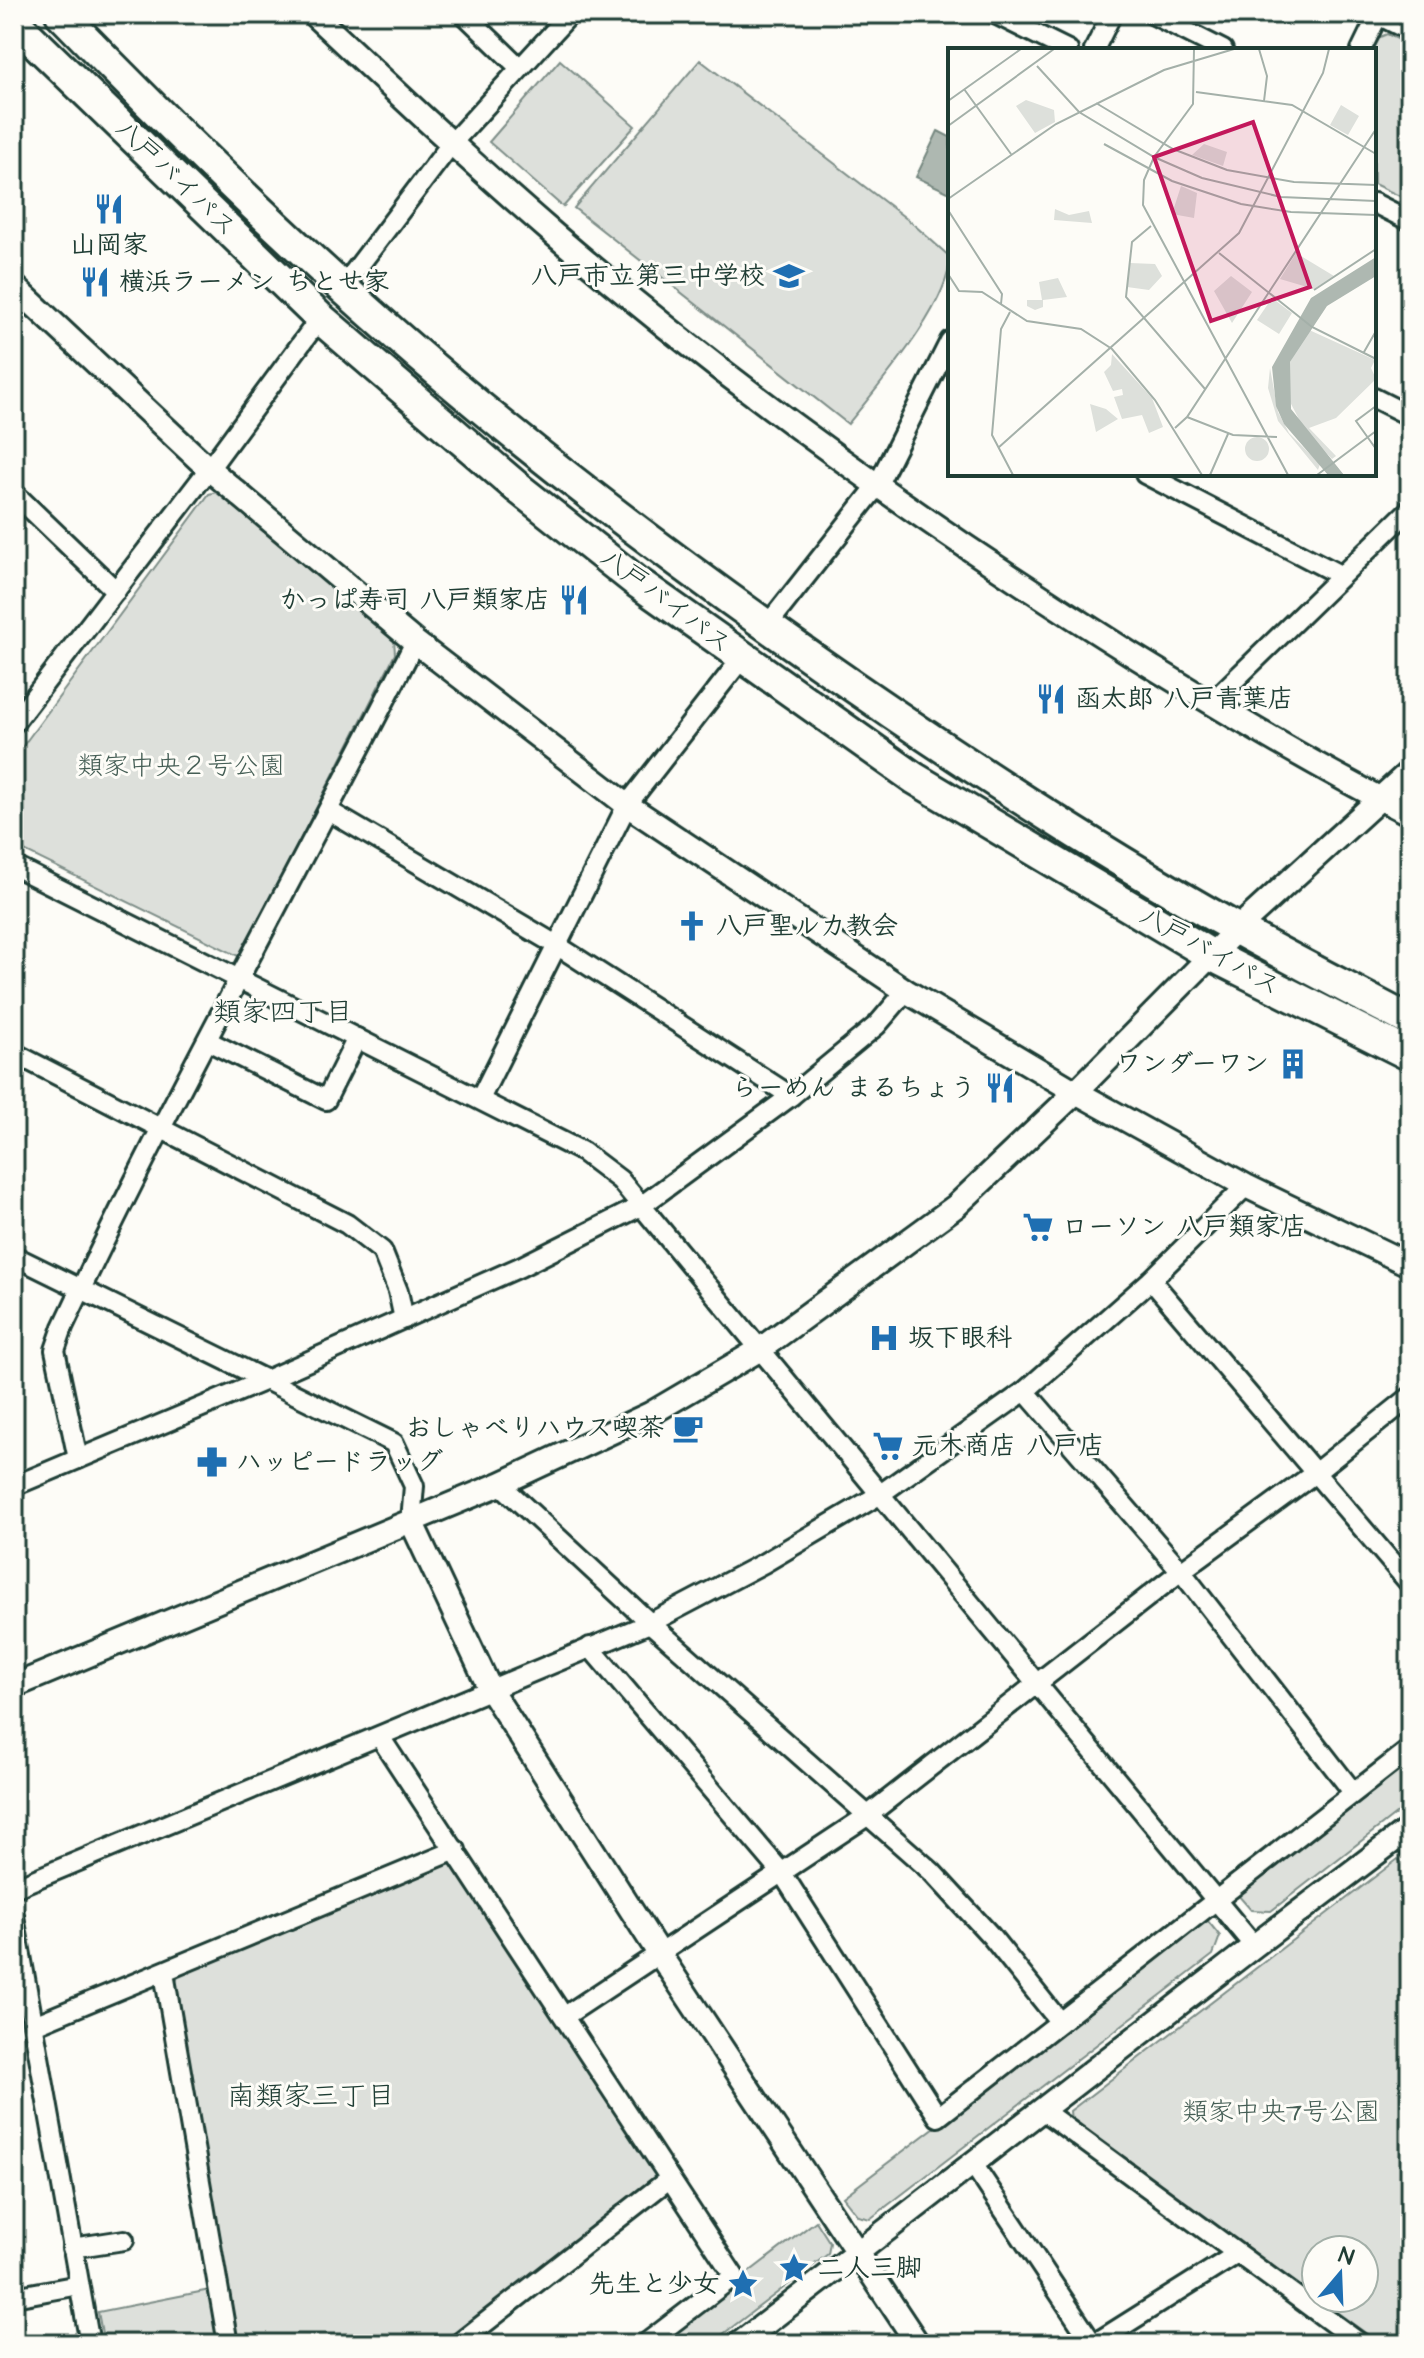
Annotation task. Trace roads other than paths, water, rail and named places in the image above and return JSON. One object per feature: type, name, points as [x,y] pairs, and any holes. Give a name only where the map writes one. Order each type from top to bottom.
[{"type":"highway","name":"八戸バイパス","points":[[61,14],[189,145],[342,288],[498,423],[615,515],[766,627],[973,768],[1237,929],[1410,1021]]},
{"type":"highway","name":"八戸バイパス","points":[[14,22],[320,318],[518,488],[637,582],[914,778],[1211,955],[1410,1055]]},
{"type":"street","points":[[313,14],[451,144],[671,331],[877,486],[1041,598],[1211,703],[1410,814]]},
{"type":"street","points":[[464,14],[520,68]]},
{"type":"street","points":[[342,288],[451,144],[570,14]]},
{"type":"street","points":[[995,14],[1064,48]]},
{"type":"street","points":[[1095,48],[1112,14]]},
{"type":"street","points":[[1152,14],[1219,48]]},
{"type":"street","points":[[1362,48],[1377,15],[1410,31]]},
{"type":"street","points":[[1376,204],[1410,221]]},
{"type":"street","points":[[14,286],[209,469],[415,642],[627,805],[906,991],[1076,1092],[1246,1186],[1410,1265]]},
{"type":"street","points":[[14,723],[209,469],[320,318]]},
{"type":"street","points":[[766,627],[877,486],[943,373],[948,350]]},
{"type":"street","points":[[1376,399],[1410,416]]},
{"type":"street","points":[[1150,476],[1340,575]]},
{"type":"street","points":[[14,493],[116,591]]},
{"type":"street","points":[[1211,703],[1410,509]]},
{"type":"street","points":[[78,1459],[55,1350],[82,1288],[163,1128],[415,642]]},
{"type":"street","points":[[480,1099],[627,805],[742,658]]},
{"type":"street","points":[[14,1686],[500,1484],[650,1414],[759,1350],[956,1206],[1076,1092],[1237,929],[1410,771]]},
{"type":"street","points":[[329,811],[558,946],[791,1096]]},
{"type":"street","points":[[14,866],[583,1152],[620,1180],[1254,1946]]},
{"type":"street","points":[[14,1486],[404,1319],[520,1267],[641,1206],[791,1096],[877,1025],[906,991]]},
{"type":"street","points":[[208,1041],[326,1100],[357,1038]]},
{"type":"street","points":[[14,1053],[347,1224],[382,1251],[398,1291],[404,1319]]},
{"type":"street","points":[[14,1888],[650,1623],[764,1563],[879,1495],[1025,1391],[1151,1280],[1246,1186]]},
{"type":"street","points":[[14,1256],[394,1443],[414,1486],[411,1521],[490,1689],[660,1955],[918,2344]]},
{"type":"street","points":[[1151,1280],[1410,1584]]},
{"type":"street","points":[[1025,1391],[1181,1571],[1353,1792]]},
{"type":"street","points":[[565,2016],[867,1816],[1035,1683],[1315,1473],[1410,1397]]},
{"type":"street","points":[[500,1484],[650,1623],[932,1872],[991,1936],[1059,2021]]},
{"type":"street","points":[[590,1647],[782,1873],[938,2117],[1410,1749]]},
{"type":"street","points":[[380,1737],[734,2276],[645,2344]]},
{"type":"street","points":[[739,2344],[1254,1946],[1406,1838]]},
{"type":"street","points":[[34,2025],[456,1850]]},
{"type":"street","points":[[14,1916],[90,2344]]},
{"type":"street","points":[[164,1973],[228,2344]]},
{"type":"street","points":[[1042,2110],[1361,2344]]},
{"type":"street","points":[[973,2164],[1093,2344],[1237,2254]]},
{"type":"street","points":[[458,2344],[669,2179]]},
{"type":"street","points":[[72,2248],[124,2240]]},
{"type":"street","points":[[14,2297],[79,2285]]},
{"type":"place","name":"山岡家","points":[[109,209]]},
{"type":"place","name":"八戸市立第三中学校","points":[[789,276]]},
{"type":"place","name":"横浜ラーメン ちとせ家","points":[[95,282]]},
{"type":"place","name":"かっぱ寿司 八戸類家店","points":[[574,600]]},
{"type":"place","name":"函太郎 八戸青葉店","points":[[1051,699]]},
{"type":"place","name":"八戸聖ルカ教会","points":[[692,926]]},
{"type":"place","name":"ワンダーワン","points":[[1293,1064]]},
{"type":"place","name":"らーめん まるちょう","points":[[1000,1088]]},
{"type":"place","name":"ローソン 八戸類家店","points":[[1038,1227]]},
{"type":"place","name":"坂下眼科","points":[[884,1338]]},
{"type":"place","name":"おしゃべりハウス喫茶","points":[[688,1428]]},
{"type":"place","name":"元木商店 八戸店","points":[[888,1446]]},
{"type":"place","name":"ハッピードラッグ","points":[[212,1462]]},
{"type":"place","name":"二人三脚","points":[[794,2268]]},
{"type":"place","name":"先生と少女","points":[[743,2284]]},
{"type":"district","name":"類家四丁目","points":[[283,1012]]},
{"type":"district","name":"南類家三丁目","points":[[311,2096]]},
{"type":"park label","name":"類家中央２号公園","points":[[181,766]]},
{"type":"park label","name":"類家中央7号公園","points":[[1281,2112]]}]
